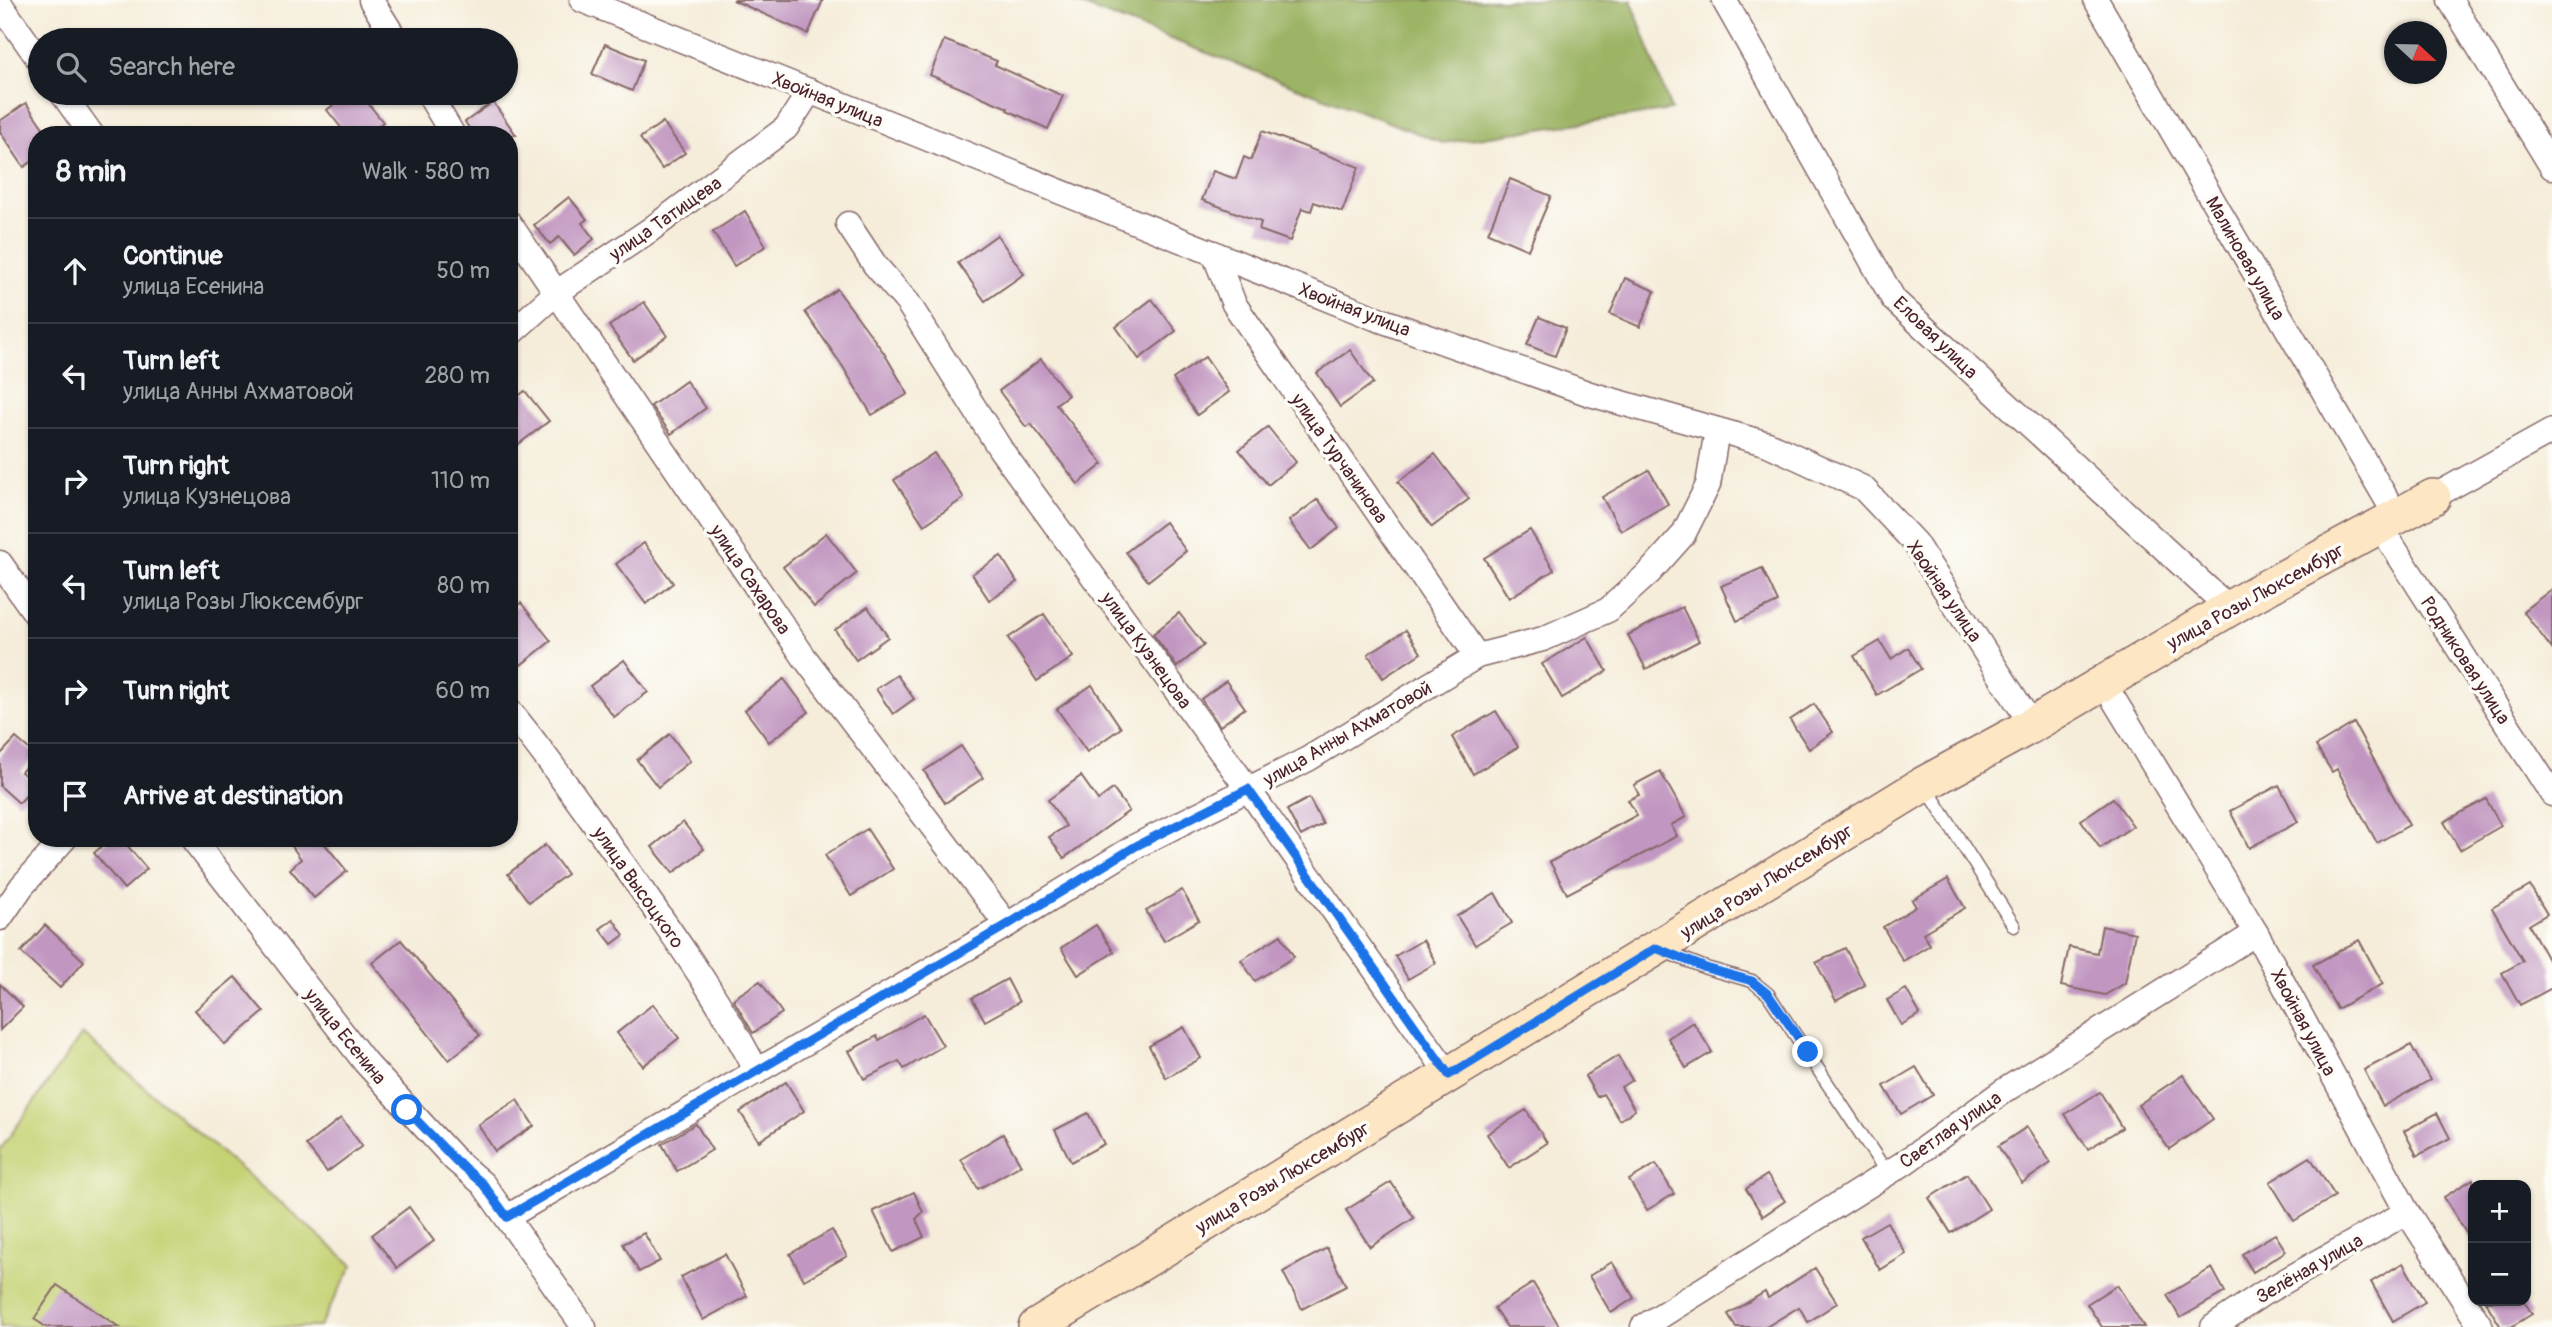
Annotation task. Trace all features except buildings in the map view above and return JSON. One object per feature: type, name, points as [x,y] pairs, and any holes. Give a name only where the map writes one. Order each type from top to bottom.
[{"type":"street","points":[[371,0],[388,28]]},
{"type":"street","name":"Хвойная улица","points":[[582,0],[1374,318],[1590,394],[1768,444],[1864,488],[1915,543],[2032,725]]},
{"type":"street","name":"Еловая улица","points":[[1724,0],[1894,300],[2231,609]]},
{"type":"street","name":"Малиновая улица","points":[[2096,0],[2389,522]]},
{"type":"street","points":[[2449,0],[2552,167]]},
{"type":"street","points":[[0,4],[28,44]]},
{"type":"street","name":"улица Татищева","points":[[518,327],[556,293],[650,230],[786,128],[810,91]]},
{"type":"street","points":[[71,105],[86,126]]},
{"type":"street","points":[[435,105],[448,126]]},
{"type":"street","name":"улица Кузнецова","points":[[848,224],[874,265],[908,303],[1001,450],[1248,789],[1449,1075]]},
{"type":"street","name":"улица Сахарова","points":[[518,236],[804,657],[1007,925]]},
{"type":"street","name":"улица Турчанинова","points":[[1214,253],[1234,304],[1477,656]]},
{"type":"street","name":"улица Анны Ахматовой","points":[[507,1217],[1007,925],[1136,846],[1308,759],[1477,656],[1543,639],[1608,610],[1650,572],[1683,535],[1708,485],[1717,430]]},
{"type":"street","points":[[2433,497],[2552,431]]},
{"type":"street","name":"улица Розы Люксембург","points":[[1036,1327],[1924,784],[2433,497]]},
{"type":"street","name":"Родниковая улица","points":[[2389,522],[2552,794]]},
{"type":"street","points":[[0,563],[28,603]]},
{"type":"street","name":"Хвойная улица","points":[[2103,682],[2256,933],[2407,1212],[2482,1327]]},
{"type":"street","name":"улица Высоцкого","points":[[518,721],[669,930],[734,1027],[757,1072]]},
{"type":"street","points":[[0,918],[22,886],[57,847]]},
{"type":"street","name":"улица Есенина","points":[[199,847],[365,1062],[455,1160],[483,1184],[584,1327]]},
{"type":"street","name":"Светлая улица","points":[[1643,1327],[1887,1173],[2002,1092],[2256,933]]},
{"type":"street","name":"Зелёная улица","points":[[2213,1327],[2262,1294],[2407,1212]]},
{"type":"lane","points":[[1924,784],[2014,926]]},
{"type":"lane","points":[[1656,948],[1706,968],[1752,981],[1768,994],[1887,1173]]},
{"type":"green space","points":[[1068,0],[1631,0],[1671,110],[1443,143]]},
{"type":"green space","points":[[82,1034],[353,1265],[319,1327],[0,1327],[0,1150]]},
{"type":"route","points":[[407,1110],[455,1160],[483,1184],[507,1217],[1007,925],[1136,846],[1248,789],[1449,1075],[1656,948],[1706,968],[1752,981],[1768,994],[1808,1052]]}]
